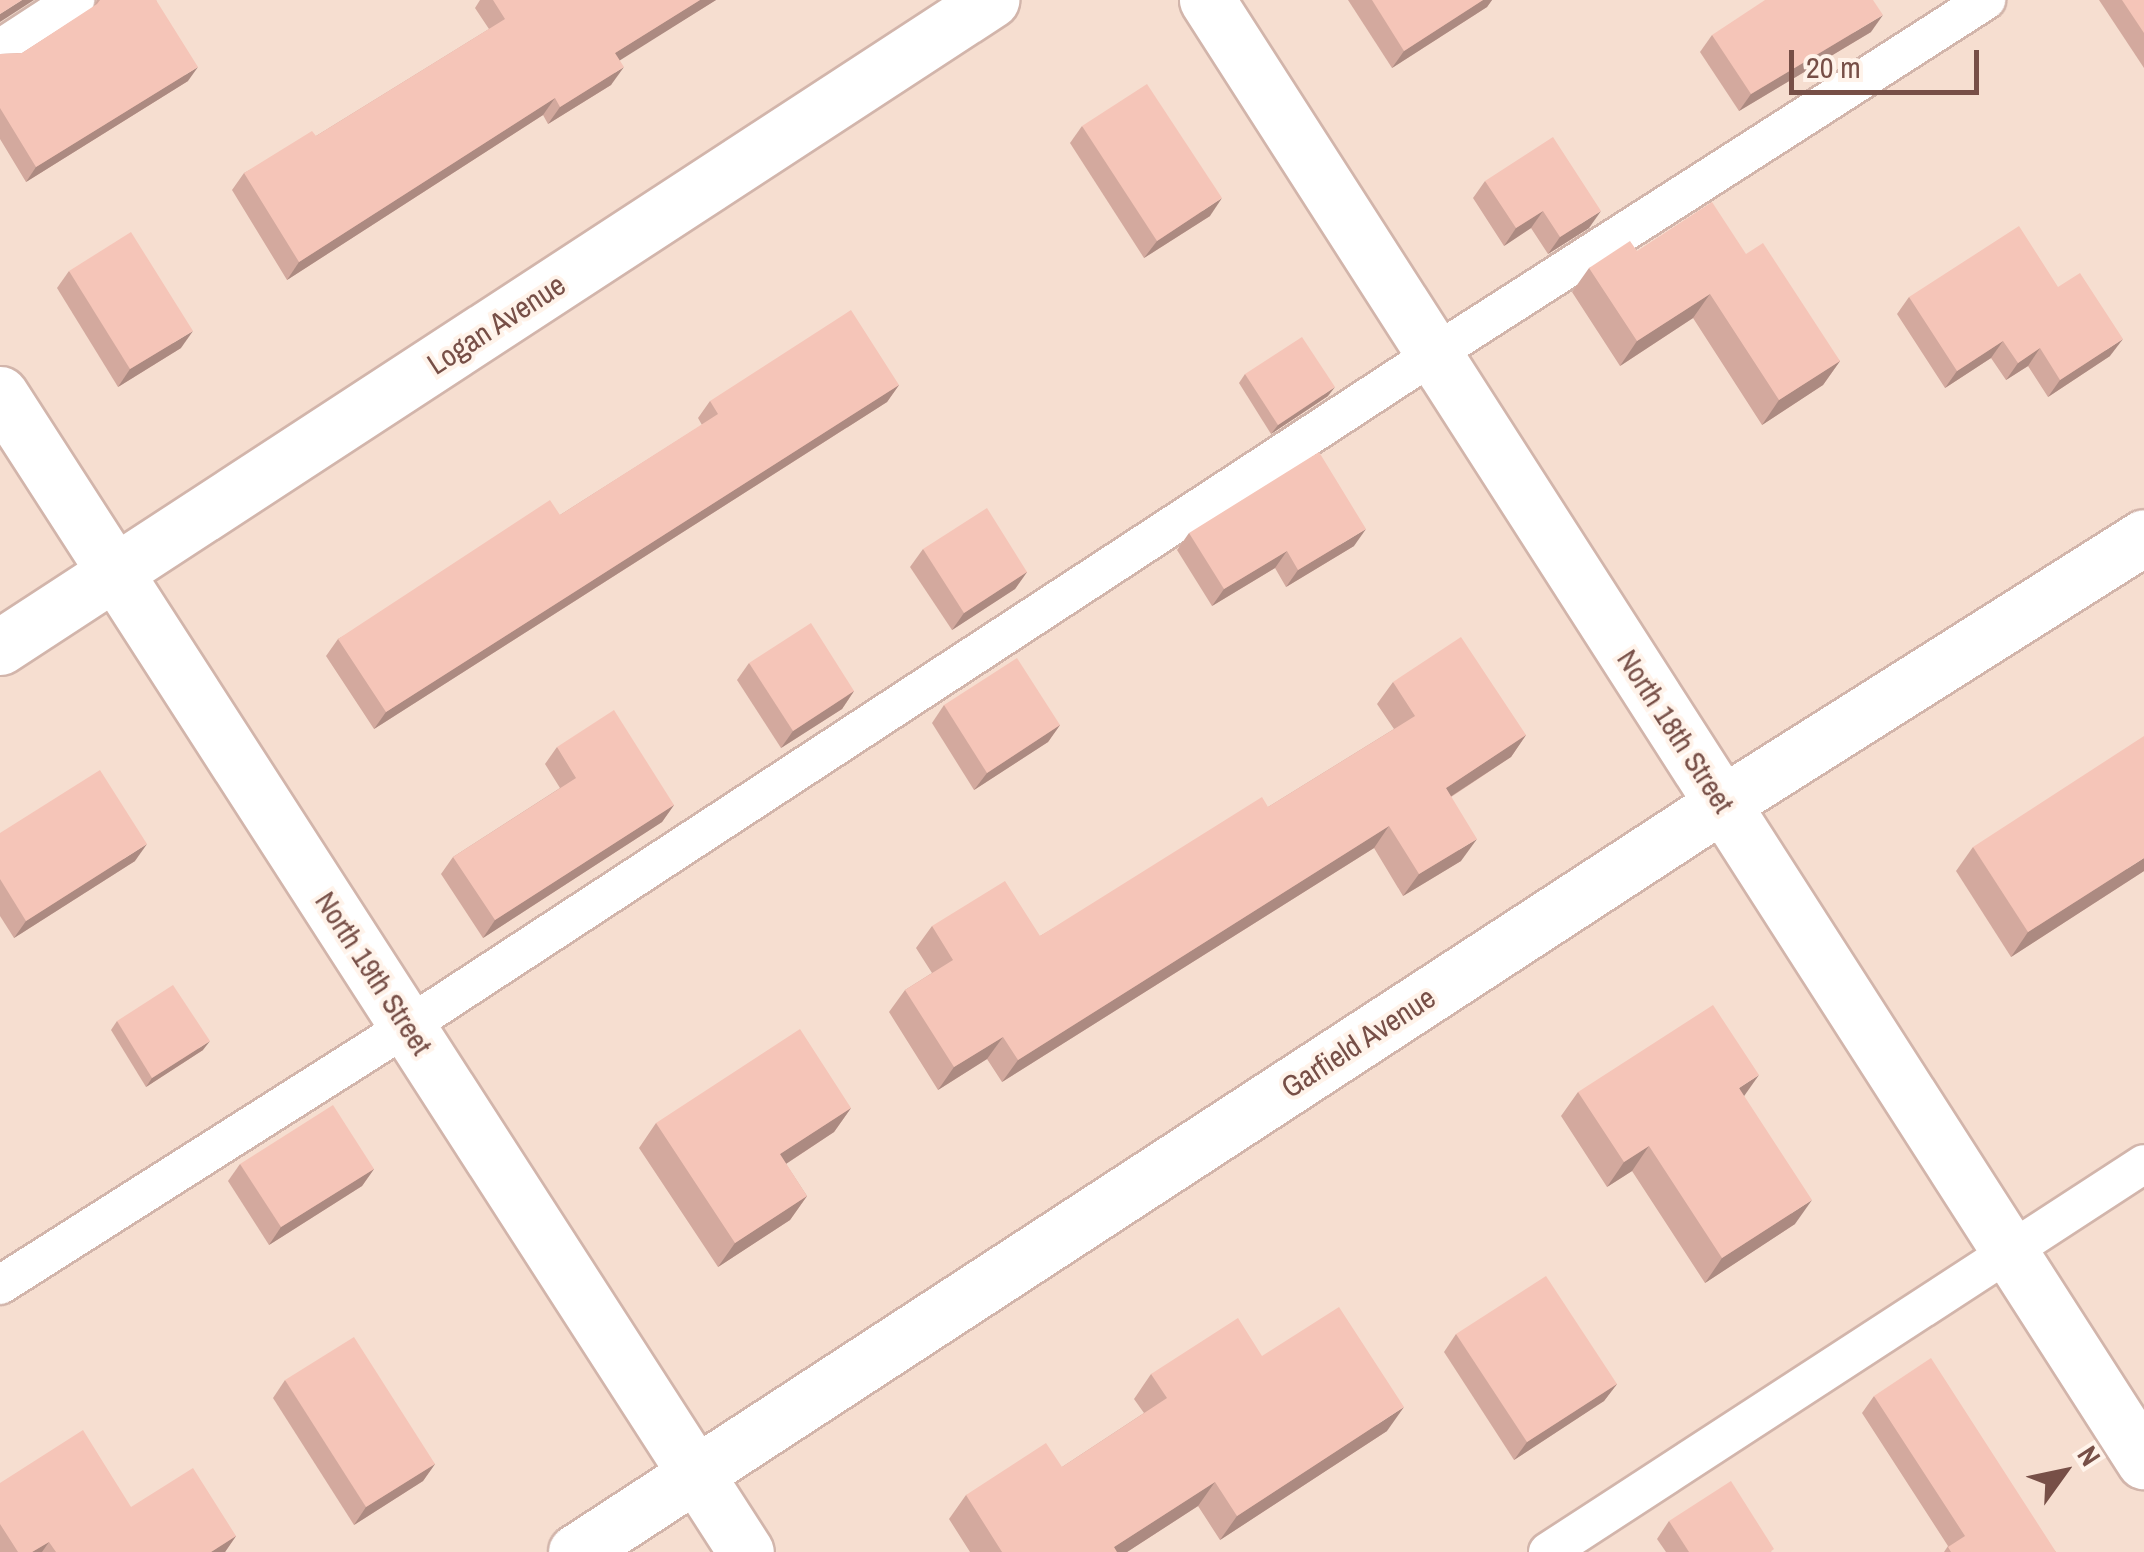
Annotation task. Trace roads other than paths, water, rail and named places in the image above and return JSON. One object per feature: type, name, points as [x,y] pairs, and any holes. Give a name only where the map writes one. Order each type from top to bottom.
[{"type":"street","name":"Logan Avenue","points":[[0,647],[991,0]]},
{"type":"street","name":"North 18th Street","points":[[1208,0],[2144,1462]]},
{"type":"street","name":"North 19th Street","points":[[0,394],[746,1552]]},
{"type":"street","name":"Garfield Avenue","points":[[576,1552],[1722,804],[2144,537]]},
{"type":"lane","points":[[0,48],[75,0]]},
{"type":"lane","points":[[0,1285],[408,1026],[1434,354],[1986,0]]},
{"type":"lane","points":[[1548,1552],[2144,1164]]}]
